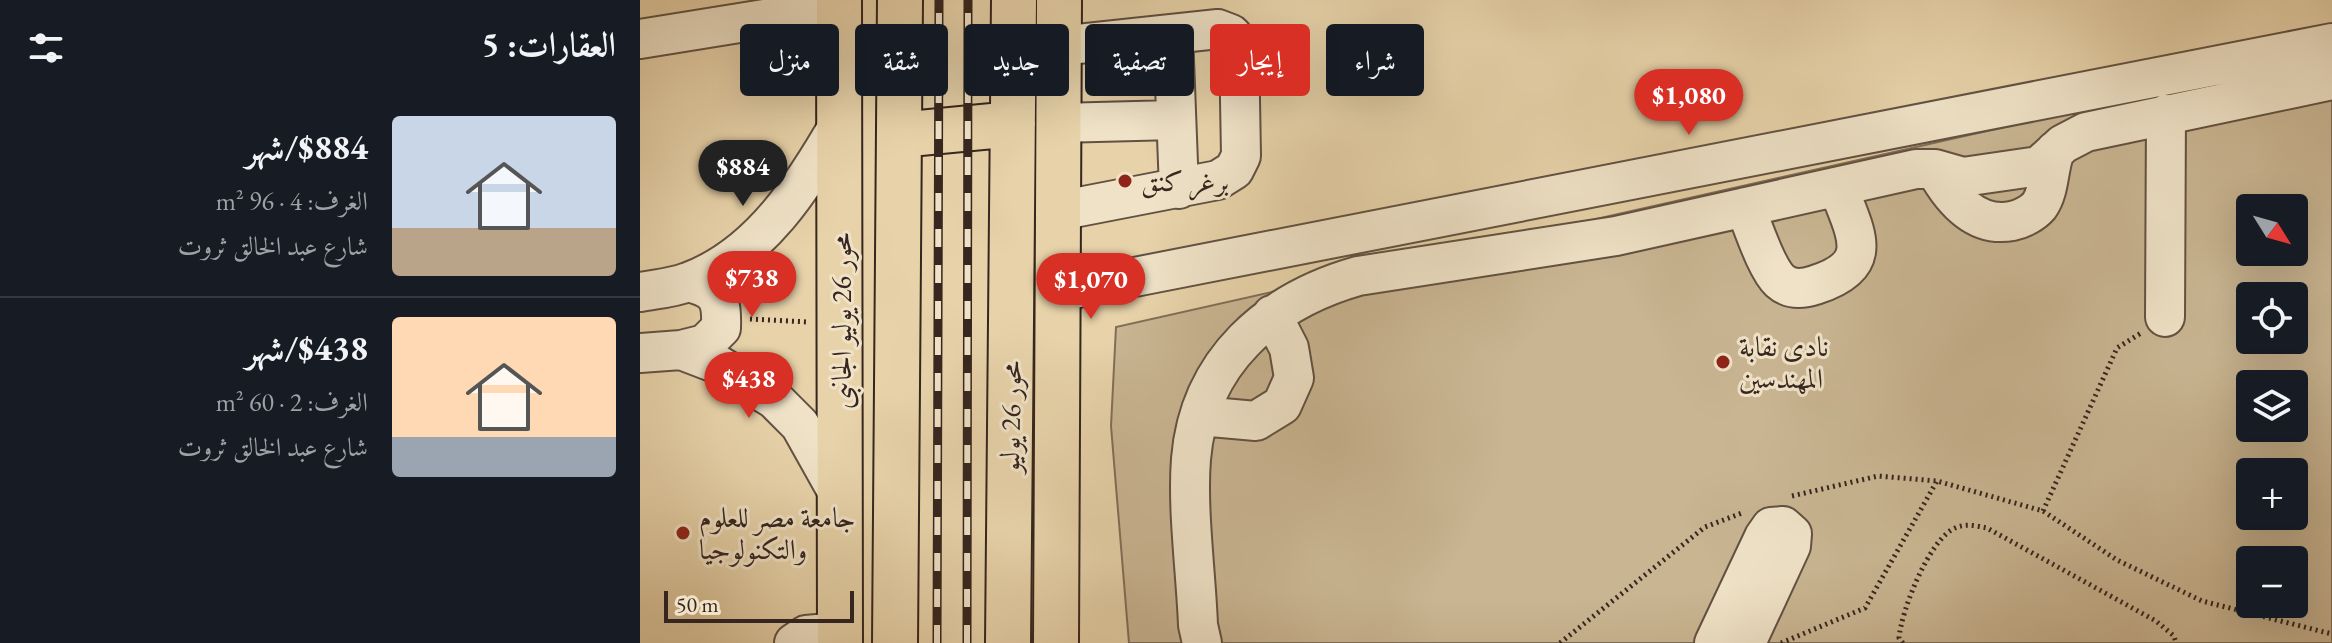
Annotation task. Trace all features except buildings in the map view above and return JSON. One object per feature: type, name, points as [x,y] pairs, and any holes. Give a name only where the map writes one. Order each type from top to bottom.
[{"type":"main road","points":[[895,643],[900,0]]},
{"type":"main road","name":"محور 26 يوليو","points":[[1008,643],[1014,0]]},
{"type":"main road","points":[[1059,0],[1059,24]]},
{"type":"main road","name":"محور 26 يوليو الجانبى","points":[[839,3],[840,638]]},
{"type":"main road","points":[[1056,643],[1058,96]]},
{"type":"main road","points":[[899,135],[1013,124]]},
{"type":"street","points":[[640,39],[839,3]]},
{"type":"street","points":[[1058,211],[1218,180],[1238,164],[1241,156],[1239,43],[1231,34],[1218,29],[1194,32]]},
{"type":"street","points":[[1058,292],[2332,43]]},
{"type":"street","points":[[1202,643],[1198,625],[1191,459],[1200,416],[1212,386],[1232,354],[1272,315],[1322,286],[1358,276],[1616,236],[1916,169],[1935,169],[1963,177],[2039,166],[2055,151],[2086,132],[2332,80]]},
{"type":"street","points":[[1174,96],[1179,189]]},
{"type":"street","points":[[2165,317],[2166,114]]},
{"type":"street","points":[[1058,123],[1175,120]]},
{"type":"street","points":[[640,292],[688,282],[736,257],[766,229],[816,164],[841,121]]},
{"type":"street","points":[[1935,169],[1946,189],[1978,218],[1999,223],[2020,220],[2038,208],[2046,192],[2055,151]]},
{"type":"street","points":[[1745,207],[1775,275],[1787,286],[1807,288],[1841,277],[1855,260],[1857,237],[1838,187]]},
{"type":"street","points":[[640,353],[681,350],[705,344],[721,328],[722,306],[709,288],[688,282]]},
{"type":"street","points":[[1200,416],[1256,421],[1282,405],[1294,378],[1289,348],[1272,315]]},
{"type":"street","points":[[681,350],[715,363],[774,399],[800,425],[842,500]]},
{"type":"street","points":[[1714,643],[1771,527],[1762,519]]},
{"type":"street","points":[[1746,643],[1791,546],[1792,534],[1783,526],[1762,519]]},
{"type":"street","points":[[794,643],[806,635],[840,638]]},
{"type":"path","points":[[721,317],[841,324]]},
{"type":"path","points":[[2043,511],[2117,348],[2165,317]]},
{"type":"path","points":[[1560,643],[1705,527],[1762,519],[1777,501],[1878,476],[1937,481],[2043,511],[2117,560],[2202,601],[2332,634]]},
{"type":"path","points":[[1781,643],[1865,608],[1937,481]]},
{"type":"path","points":[[1903,643],[1899,638],[1900,616],[1938,541],[1955,528],[1972,525],[1987,528],[2156,621],[2174,636],[2176,643]]},
{"type":"shaded area","name":"نادى نقابة المهندسين","points":[[2332,63],[2332,643],[1129,643],[1111,426],[1116,327],[2174,89]]},
{"type":"railway","points":[[937,643],[939,0]]},
{"type":"railway","points":[[967,643],[968,0]]},
{"type":"place","name":"برغر كنق","points":[[1125,181]]},
{"type":"place","name":"نادى نقابة المهندسين","points":[[1723,362]]},
{"type":"place","name":"جامعة مصر للعلوم والتكنولوجيا","points":[[683,533]]}]
